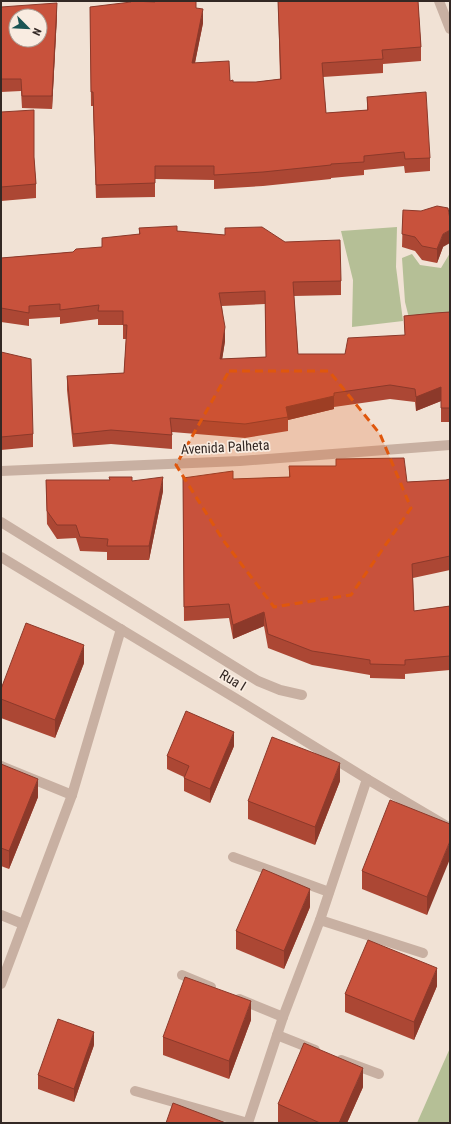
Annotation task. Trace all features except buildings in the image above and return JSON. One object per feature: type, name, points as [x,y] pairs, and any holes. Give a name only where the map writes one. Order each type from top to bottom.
[{"type":"street","points":[[439,1],[450,29]]},
{"type":"street","name":"Avenida Palheta","points":[[1,471],[240,461],[450,445]]},
{"type":"street","points":[[1,522],[258,681],[280,690],[302,695]]},
{"type":"street","name":"Rua I","points":[[1,557],[450,828]]},
{"type":"street","points":[[1,984],[72,795],[121,629]]},
{"type":"street","points":[[1,766],[72,795]]},
{"type":"street","points":[[135,1092],[248,1123],[283,1017],[320,920],[367,779]]},
{"type":"street","points":[[233,857],[329,892]]},
{"type":"street","points":[[1,915],[23,924]]},
{"type":"street","points":[[320,920],[423,953]]},
{"type":"street","points":[[182,975],[218,990]]},
{"type":"street","points":[[232,996],[283,1017]]},
{"type":"street","points":[[277,1035],[379,1074]]},
{"type":"highlighted area","points":[[229,371],[329,371],[380,434],[411,508],[351,595],[274,607],[223,540],[176,465]]},
{"type":"green space","points":[[397,227],[396,267],[403,321],[352,327],[353,280],[341,231]]},
{"type":"green space","points":[[450,253],[450,313],[409,318],[405,302],[402,258],[412,254],[420,265],[441,268]]},
{"type":"green space","points":[[450,1048],[450,1123],[417,1123]]}]
